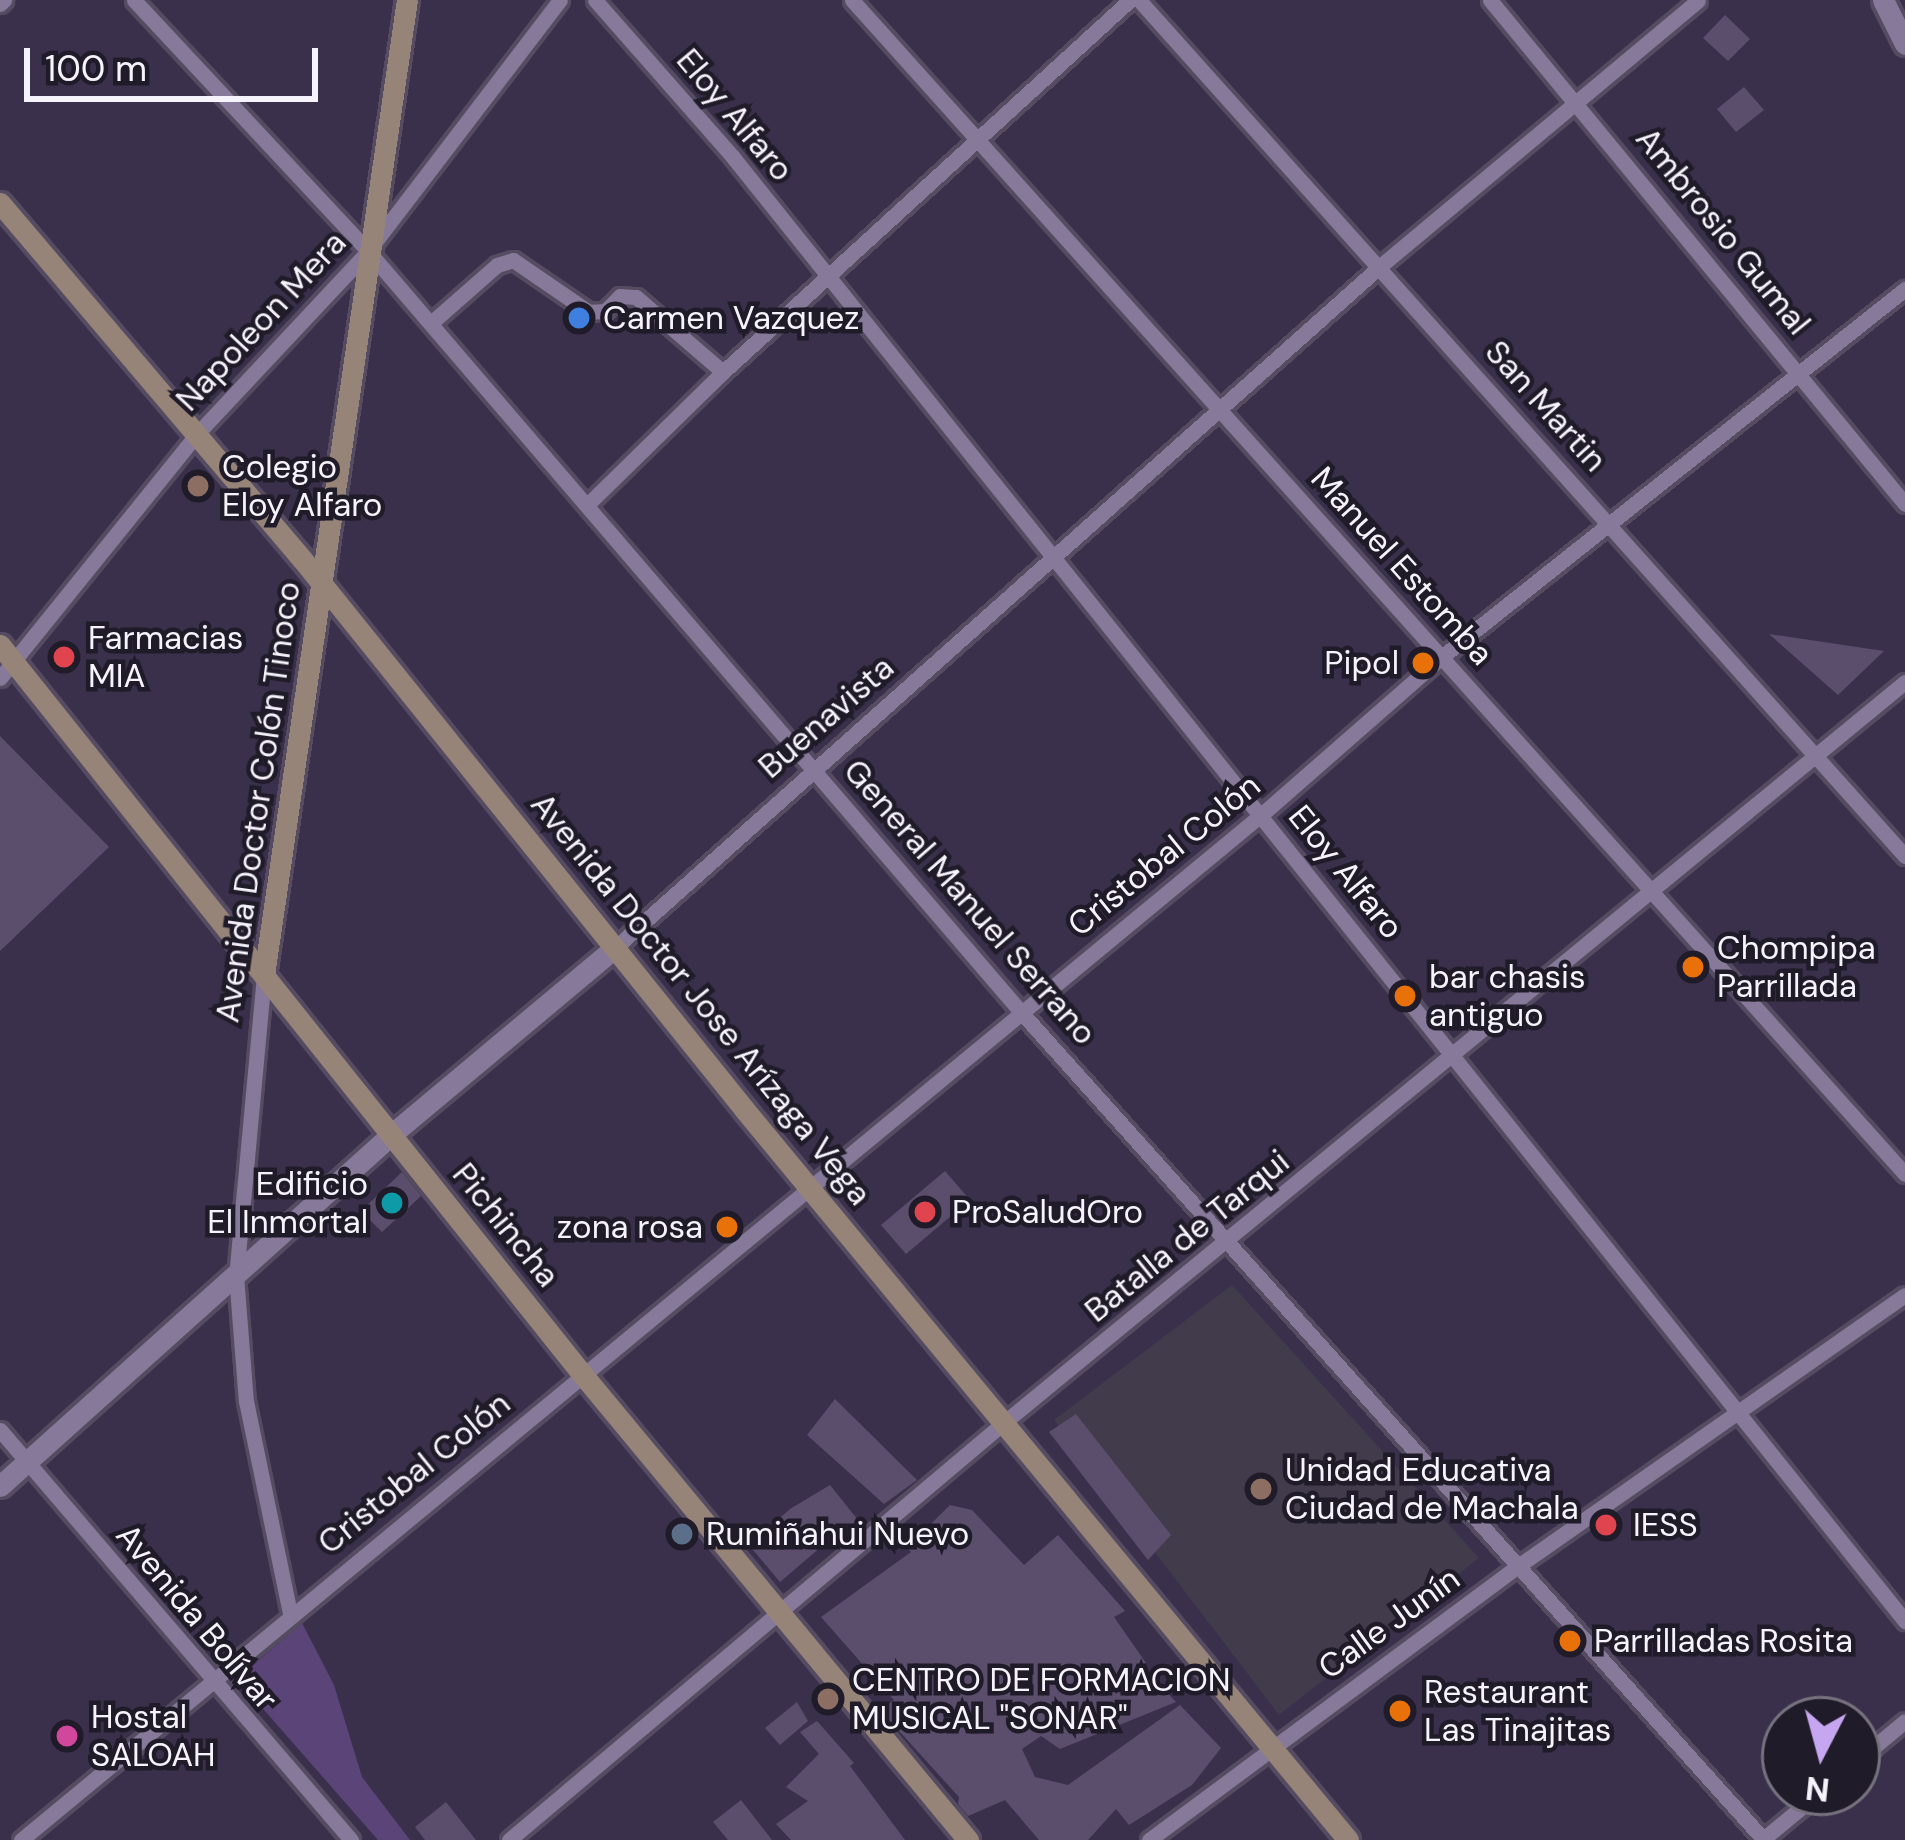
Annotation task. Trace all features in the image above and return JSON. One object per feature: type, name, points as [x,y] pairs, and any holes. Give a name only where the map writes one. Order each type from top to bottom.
[{"type":"main road","name":"Avenida Doctor Colón Tinoco","points":[[264,975],[406,0]]},
{"type":"main road","name":"Avenida Doctor Jose Arízaga Vega","points":[[0,202],[322,585],[808,1187],[1348,1840]]},
{"type":"main road","name":"Pichincha","points":[[5,662],[264,975],[778,1614],[968,1840]]},
{"type":"street","name":"General Manuel Serrano","points":[[134,0],[368,251],[817,769],[1020,1012],[1232,1240],[1763,1840]]},
{"type":"street","name":"Napoleon Mera","points":[[5,662],[195,436],[368,251],[560,0]]},
{"type":"street","name":"Eloy Alfaro","points":[[595,0],[830,279],[1053,561],[1457,1055],[1736,1414],[1905,1621]]},
{"type":"street","name":"Manuel Estomba","points":[[852,0],[1905,1174]]},
{"type":"street","points":[[587,505],[974,140],[1135,0]]},
{"type":"street","name":"San Martin","points":[[1135,0],[1609,520],[1905,856]]},
{"type":"street","name":"Ambrosio Gumal","points":[[1490,0],[1905,504]]},
{"type":"street","name":"Buenavista","points":[[0,1486],[392,1134],[617,946],[1053,561],[1218,408],[1698,0]]},
{"type":"street","points":[[1883,0],[1905,44]]},
{"type":"street","points":[[431,323],[497,265],[513,260],[589,312],[605,311],[620,296],[635,297],[723,372]]},
{"type":"street","name":"Cristobal Colón","points":[[21,1840],[1261,815],[1444,655],[1905,289]]},
{"type":"street","name":"Batalla de Tarqui","points":[[509,1840],[1004,1423],[1905,682]]},
{"type":"street","name":"Avenida Doctor Colón Tinoco","points":[[264,975],[236,1275],[246,1402],[290,1613]]},
{"type":"street","name":"Calle Junín","points":[[1148,1840],[1518,1566],[1905,1295]]},
{"type":"street","name":"Avenida Bolívar","points":[[0,1430],[209,1680],[351,1840]]},
{"type":"street","points":[[1881,1741],[1905,1721]]},
{"type":"street","points":[[1763,1840],[1792,1816]]},
{"type":"shaded area","name":"Unidad Educativa Ciudad de Machala","points":[[1232,1285],[1479,1558],[1279,1715],[1054,1420]]},
{"type":"shaded area","points":[[302,1623],[334,1685],[362,1777],[410,1840],[378,1840],[237,1679]]},
{"type":"building","points":[[1725,15],[1750,39],[1728,61],[1703,38]]},
{"type":"building","points":[[1744,87],[1764,110],[1736,132],[1717,109]]},
{"type":"building","points":[[1769,634],[1884,651],[1838,695]]},
{"type":"building","points":[[0,736],[109,847],[0,951]]},
{"type":"building","name":"ProSaludOro","points":[[945,1171],[970,1200],[906,1254],[881,1225]]},
{"type":"building","name":"Edificio El Inmortal","points":[[402,1172],[421,1196],[382,1232],[361,1211]]},
{"type":"building","points":[[835,1399],[917,1480],[884,1504],[807,1435]]},
{"type":"building","points":[[1076,1414],[1171,1535],[1148,1560],[1049,1432]]},
{"type":"building","points":[[830,1485],[862,1525],[848,1535],[842,1529],[780,1582],[749,1545],[790,1509]]},
{"type":"building","points":[[950,1505],[972,1510],[1024,1565],[1058,1535],[1125,1611],[1114,1617],[1146,1663],[1142,1666],[1176,1702],[1060,1749],[1041,1736],[1022,1749],[1035,1777],[1068,1785],[1180,1705],[1221,1748],[1192,1785],[1129,1825],[1116,1809],[1088,1840],[1039,1840],[1005,1800],[968,1816],[958,1804],[959,1797],[880,1710],[894,1700],[821,1617],[911,1552],[907,1548]]},
{"type":"building","points":[[797,1702],[808,1721],[780,1745],[765,1728]]},
{"type":"building","points":[[817,1721],[854,1763],[850,1766],[905,1840],[791,1840],[776,1824],[808,1801],[786,1787],[819,1754],[800,1732]]},
{"type":"building","points":[[741,1800],[772,1840],[728,1840],[713,1822]]},
{"type":"building","points":[[446,1802],[476,1840],[425,1840],[415,1827]]},
{"type":"place","name":"Carmen Vazquez","points":[[579,318]]},
{"type":"place","name":"Colegio Eloy Alfaro","points":[[198,486]]},
{"type":"place","name":"Farmacias MIA","points":[[64,657]]},
{"type":"place","name":"Pipol","points":[[1423,663]]},
{"type":"place","name":"Chompipa Parrillada","points":[[1693,967]]},
{"type":"place","name":"bar chasis antiguo","points":[[1405,996]]},
{"type":"place","name":"Edificio El Inmortal","points":[[392,1203]]},
{"type":"place","name":"ProSaludOro","points":[[925,1212]]},
{"type":"place","name":"zona rosa","points":[[727,1227]]},
{"type":"place","name":"Unidad Educativa Ciudad de Machala","points":[[1261,1489]]},
{"type":"place","name":"IESS","points":[[1606,1525]]},
{"type":"place","name":"Rumiñahui Nuevo","points":[[682,1534]]},
{"type":"place","name":"Parrilladas Rosita","points":[[1570,1641]]},
{"type":"place","name":"CENTRO DE FORMACION MUSICAL \"SONAR\"","points":[[828,1699]]},
{"type":"place","name":"Restaurant Las Tinajitas","points":[[1400,1711]]},
{"type":"place","name":"Hostal SALOAH","points":[[67,1736]]}]
